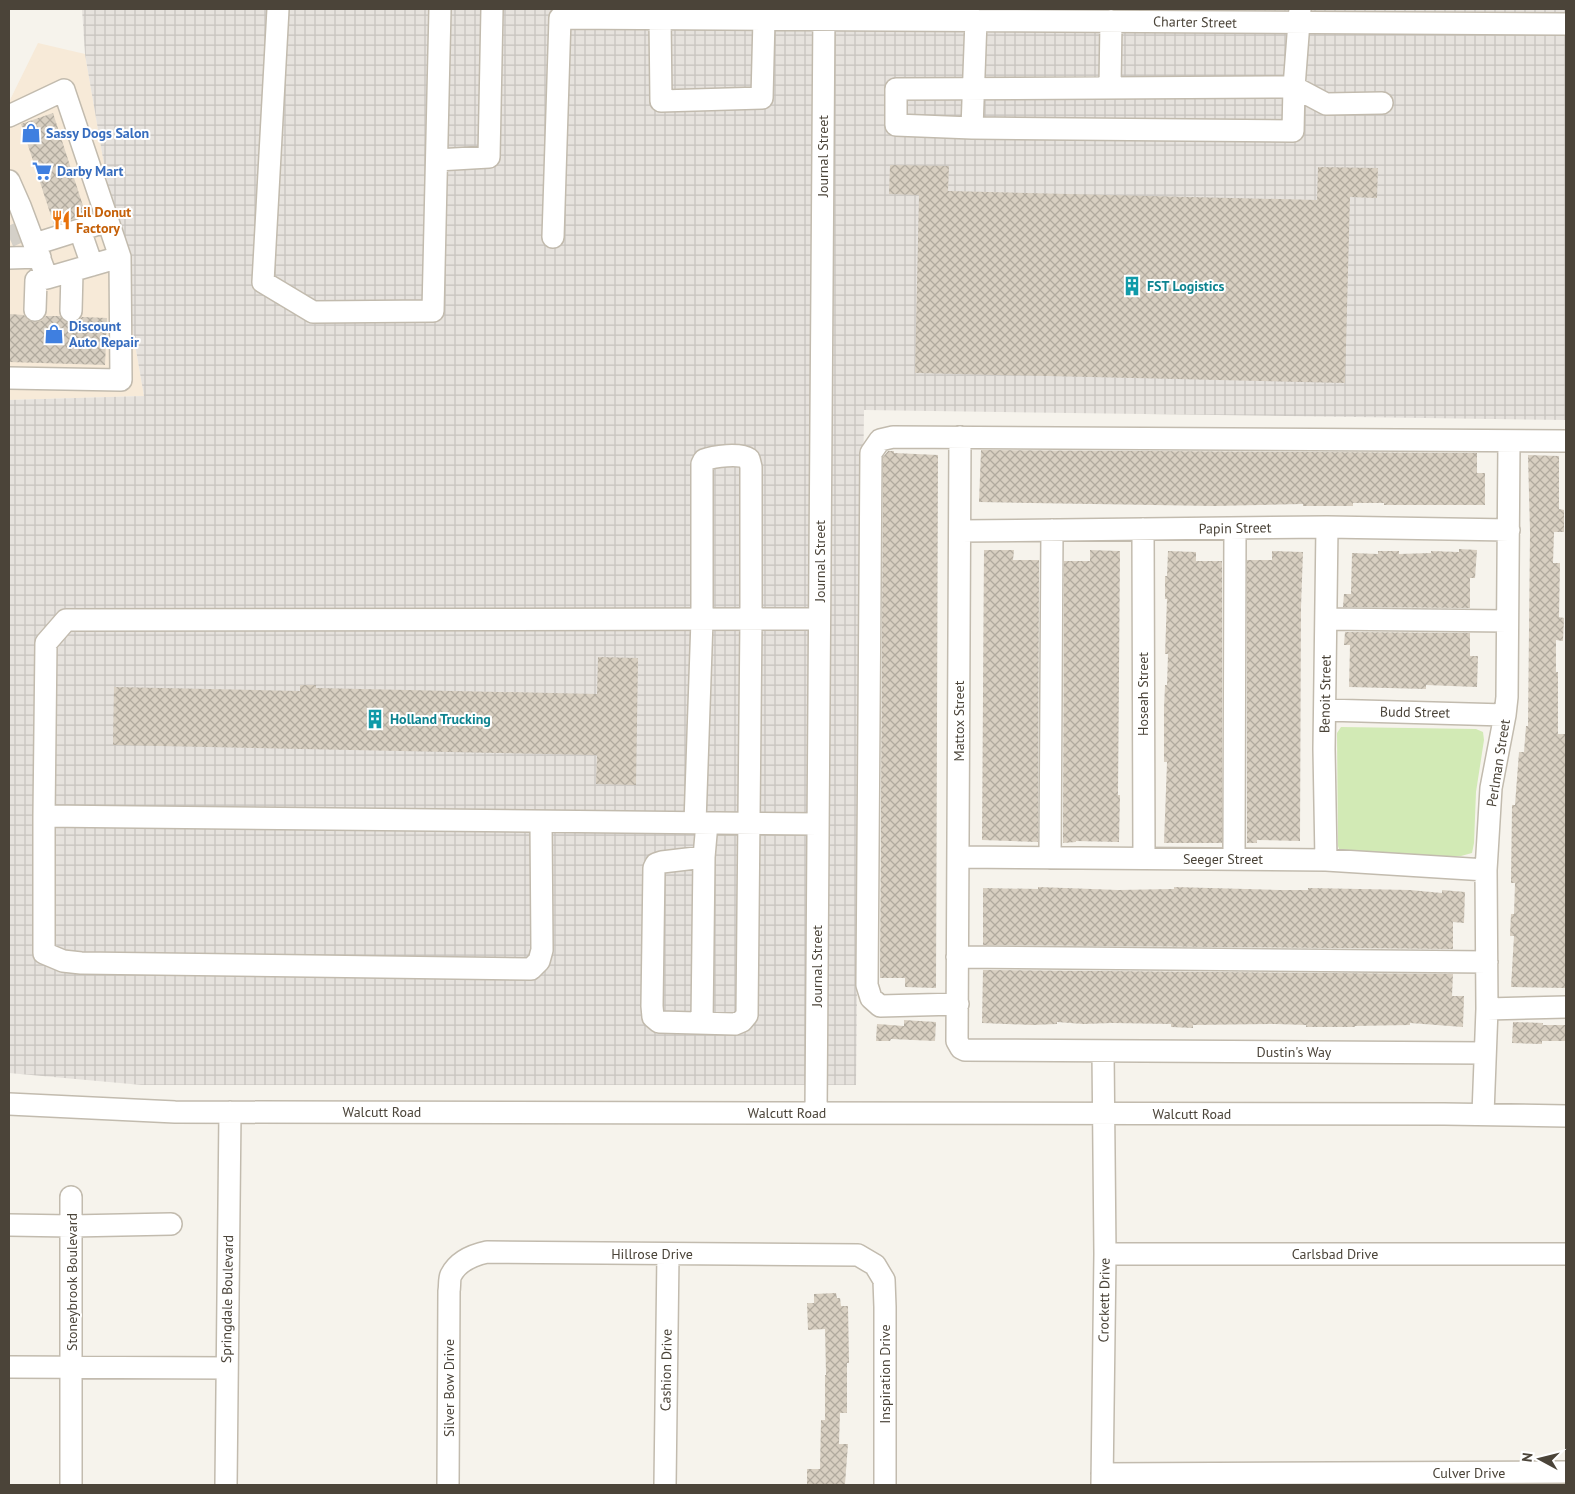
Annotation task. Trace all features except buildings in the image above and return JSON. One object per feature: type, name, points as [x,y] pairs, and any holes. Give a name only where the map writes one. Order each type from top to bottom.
[{"type":"street","points":[[278,9],[263,282],[313,312],[433,311],[440,9]]},
{"type":"street","points":[[437,160],[489,157],[492,9]]},
{"type":"street","name":"Charter Street","points":[[553,237],[560,18],[764,19],[824,14],[988,16],[1111,22],[1299,16],[1566,24]]},
{"type":"street","name":"Journal Street","points":[[816,1113],[824,14]]},
{"type":"street","points":[[972,128],[973,90],[988,16]]},
{"type":"street","points":[[1299,16],[1294,87],[1293,131],[972,128],[896,125],[896,89],[1294,87],[1326,104],[1382,103]]},
{"type":"street","points":[[660,18],[661,101],[762,98],[764,19]]},
{"type":"street","points":[[1110,87],[1111,22]]},
{"type":"street","points":[[9,116],[64,90],[120,256],[121,380],[9,378]]},
{"type":"street","points":[[9,181],[15,209],[47,278]]},
{"type":"street","points":[[9,258],[30,240],[108,221]]},
{"type":"street","points":[[71,311],[82,269],[83,239]]},
{"type":"street","points":[[35,310],[36,280],[82,269],[120,256]]},
{"type":"street","points":[[958,1004],[880,1006],[871,998],[867,986],[871,453],[880,440],[893,436],[1566,441]]},
{"type":"street","name":"Mattox Street","points":[[958,1004],[960,437]]},
{"type":"street","name":"Perlman Street","points":[[1483,1114],[1487,1009],[1486,870],[1491,788],[1505,715],[1509,442]]},
{"type":"street","points":[[702,1023],[704,857],[701,823],[702,464],[704,460],[710,457],[744,456],[749,459],[751,467],[747,1015],[742,1021],[735,1024],[659,1022],[653,1017],[652,1006],[654,868],[656,864],[662,862],[704,857]]},
{"type":"street","name":"Papin Street","points":[[960,531],[1327,527],[1509,530]]},
{"type":"street","name":"Benoit Street","points":[[1326,860],[1327,527]]},
{"type":"street","points":[[1234,859],[1235,528]]},
{"type":"street","name":"Hoseah Street","points":[[1143,529],[1144,858]]},
{"type":"street","points":[[1050,858],[1052,530]]},
{"type":"street","points":[[541,822],[542,950],[539,961],[531,969],[81,964],[63,961],[44,953],[46,643],[66,620],[820,619]]},
{"type":"street","points":[[1326,619],[1507,621]]},
{"type":"street","name":"Budd Street","points":[[1325,710],[1505,715]]},
{"type":"street","points":[[44,816],[818,824]]},
{"type":"street","name":"Seeger Street","points":[[958,857],[1326,860],[1486,870]]},
{"type":"street","points":[[958,957],[1487,962]]},
{"type":"street","name":"Dustin's Way","points":[[958,1004],[957,1040],[961,1048],[965,1050],[1485,1053]]},
{"type":"street","points":[[1487,1009],[1566,1007]]},
{"type":"street","points":[[1103,1052],[1103,1114]]},
{"type":"street","name":"Walcutt Road","points":[[9,1104],[175,1112],[1483,1114],[1566,1116]]},
{"type":"street","name":"Springdale Boulevard","points":[[226,1485],[230,1112]]},
{"type":"street","name":"Crockett Drive","points":[[1102,1480],[1105,1254],[1103,1114]]},
{"type":"street","name":"Stoneybrook Boulevard","points":[[71,1485],[72,1197]]},
{"type":"street","points":[[9,1225],[171,1224]]},
{"type":"street","name":"Hillrose Drive","points":[[449,1291],[451,1276],[461,1263],[473,1255],[487,1252],[858,1255],[875,1264]]},
{"type":"street","name":"Cashion Drive","points":[[665,1485],[668,1254]]},
{"type":"street","name":"Carlsbad Drive","points":[[1105,1254],[1566,1254]]},
{"type":"street","name":"Inspiration Drive","points":[[875,1264],[884,1280],[885,1485]]},
{"type":"street","name":"Silver Bow Drive","points":[[448,1485],[449,1291]]},
{"type":"street","name":"Stoneybrook Boulevard","points":[[9,1367],[227,1368]]},
{"type":"street","name":"Culver Drive","points":[[1102,1480],[1566,1472]]},
{"type":"shaded area","points":[[82,9],[1566,9],[1566,420],[864,410],[856,1085],[142,1085],[9,1073],[9,400],[144,396],[85,54]]},
{"type":"shaded area","points":[[38,43],[85,54],[144,396],[9,400],[9,102]]},
{"type":"green space","points":[[1341,727],[1476,729],[1483,732],[1484,740],[1476,792],[1472,853],[1461,856],[1347,856],[1340,852],[1338,846],[1337,733]]},
{"type":"tunnel","points":[[9,237],[18,233]]},
{"type":"place","name":"Sassy Dogs Salon","points":[[31,133]]},
{"type":"place","name":"Darby Mart","points":[[42,171]]},
{"type":"place","name":"Lil Donut Factory","points":[[61,220]]},
{"type":"place","name":"FST Logistics","points":[[1132,286]]},
{"type":"place","name":"Discount Auto Repair","points":[[54,334]]},
{"type":"place","name":"Holland Trucking","points":[[375,719]]}]
